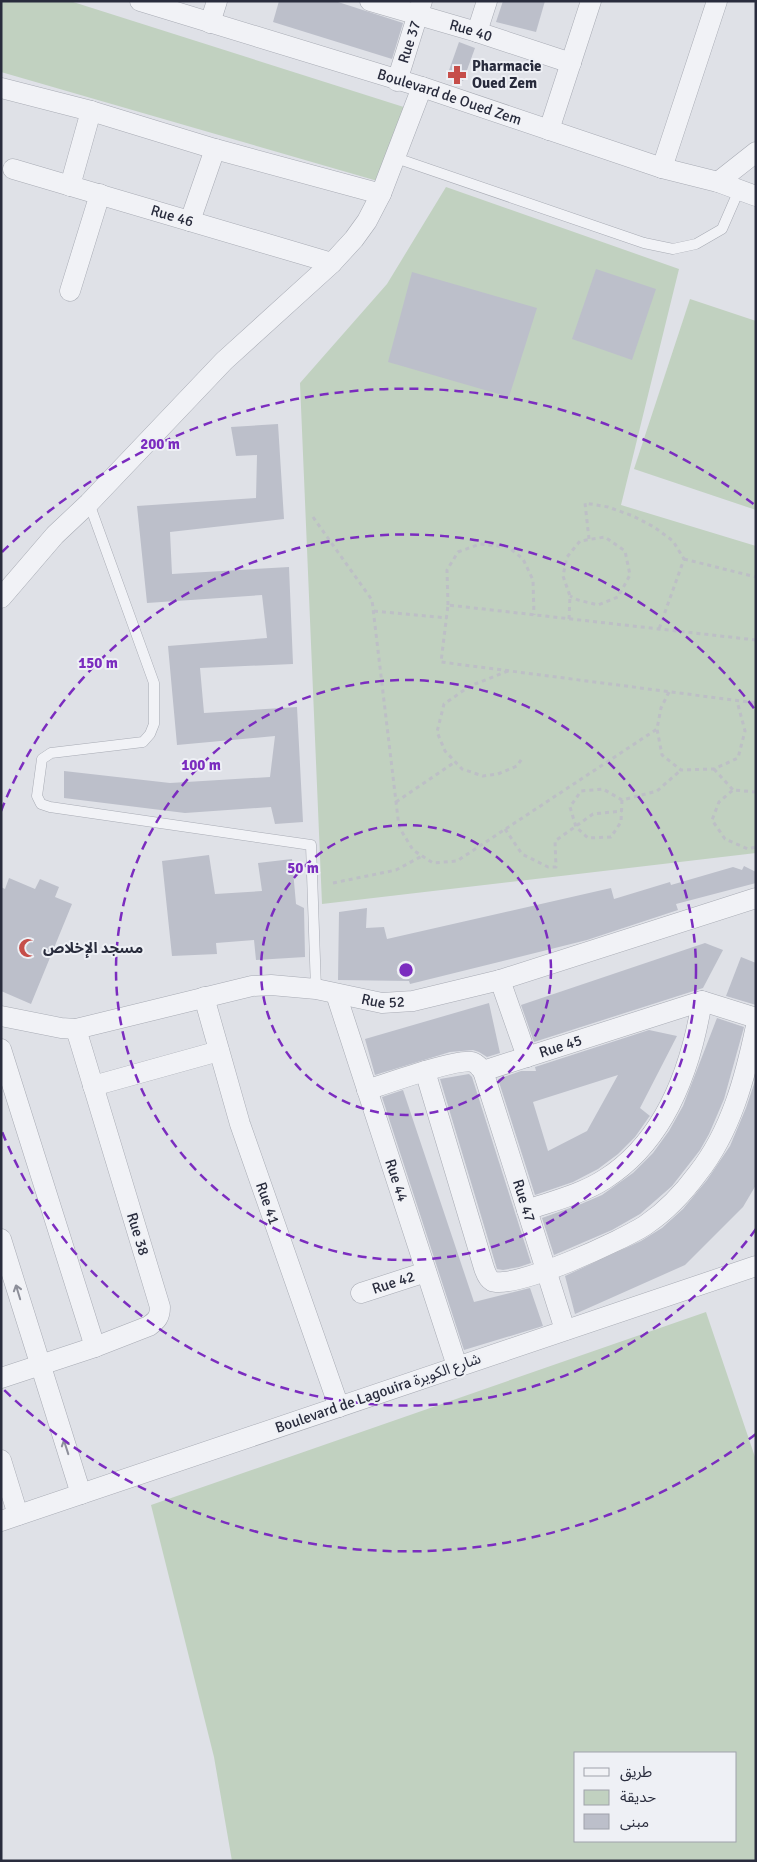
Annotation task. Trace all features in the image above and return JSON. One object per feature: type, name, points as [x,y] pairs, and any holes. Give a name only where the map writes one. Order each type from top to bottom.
[{"type":"street","name":"Boulevard de Oued Zem","points":[[140,1],[210,24],[422,87],[662,168],[718,182],[747,193]]},
{"type":"street","points":[[210,24],[217,1]]},
{"type":"street","name":"Rue 40","points":[[370,1],[419,8],[477,32],[571,63]]},
{"type":"street","points":[[477,32],[486,1]]},
{"type":"street","points":[[549,130],[591,1]]},
{"type":"street","points":[[662,168],[718,1]]},
{"type":"street","name":"Rue 37","points":[[397,81],[419,8]]},
{"type":"street","points":[[1,598],[55,535],[89,503],[224,361],[332,263],[354,239],[367,221],[381,194],[422,87]]},
{"type":"street","points":[[1,88],[91,111],[215,149],[381,194]]},
{"type":"street","points":[[70,186],[91,111]]},
{"type":"street","points":[[190,221],[215,149]]},
{"type":"street","points":[[718,182],[756,152]]},
{"type":"street","name":"Rue 46","points":[[13,169],[332,263]]},
{"type":"street","points":[[70,291],[100,194]]},
{"type":"street","name":"Rue 52","points":[[1,1016],[61,1028],[76,1029],[204,997],[271,984],[316,989],[382,1003],[398,1003],[427,998],[500,980],[756,898]]},
{"type":"street","points":[[500,980],[527,1057]]},
{"type":"street","name":"Rue 44","points":[[336,994],[457,1366]]},
{"type":"street","name":"Rue 41","points":[[204,997],[240,1124],[339,1407]]},
{"type":"street","points":[[527,1210],[592,1187],[616,1172],[638,1152],[664,1115],[679,1084],[695,1039],[702,1001],[756,1018]]},
{"type":"street","name":"Rue 45","points":[[484,1071],[702,1001]]},
{"type":"street","points":[[425,1071],[487,1277],[493,1281],[504,1282],[546,1270],[598,1250],[632,1234],[660,1214],[689,1184],[710,1157],[726,1128],[742,1081],[756,1026]]},
{"type":"street","name":"Rue 38","points":[[1,1378],[95,1347],[149,1326],[160,1315],[160,1307],[76,1029]]},
{"type":"street","points":[[1,1049],[95,1347]]},
{"type":"street","points":[[93,1086],[219,1051]]},
{"type":"street","points":[[367,1090],[425,1071],[466,1061],[477,1064],[484,1071]]},
{"type":"street","name":"Rue 47","points":[[484,1071],[565,1330]]},
{"type":"street","points":[[1,1239],[81,1494]]},
{"type":"street","name":"Boulevard de Lagouira شارع الكويرة","points":[[10,1518],[756,1266]]},
{"type":"street","name":"Rue 42","points":[[361,1293],[426,1272]]},
{"type":"street","points":[[1,1460],[10,1518]]},
{"type":"lane","points":[[396,158],[644,242],[673,249],[696,244],[722,230],[747,193]]},
{"type":"lane","points":[[89,503],[154,683],[154,724],[150,734],[143,742],[51,753],[42,759],[37,796],[42,804],[50,807],[311,845],[316,989]]},
{"type":"path","points":[[589,540],[585,503],[608,506],[654,527],[673,541],[684,559],[756,577]]},
{"type":"path","points":[[313,517],[372,600],[399,827],[413,850],[433,863],[457,861],[656,728]]},
{"type":"path","points":[[569,619],[570,596],[563,576],[567,557],[580,541],[605,537],[626,551],[630,575],[618,597],[598,605],[570,596]]},
{"type":"path","points":[[534,615],[533,580],[523,559],[508,546],[480,544],[458,552],[447,570],[448,605],[441,662],[756,704]]},
{"type":"path","points":[[659,629],[684,559]]},
{"type":"path","points":[[448,605],[756,640]]},
{"type":"path","points":[[374,611],[446,618]]},
{"type":"path","points":[[508,671],[470,686],[444,704],[437,732],[445,751],[462,770],[483,776],[498,774],[517,766],[523,757]]},
{"type":"path","points":[[669,692],[661,708],[656,728],[662,755],[681,770]]},
{"type":"path","points":[[622,800],[621,822],[611,837],[588,838],[576,828],[570,807],[581,791],[603,789],[622,800],[657,791],[681,770],[714,769],[738,758],[745,731],[737,701]]},
{"type":"path","points":[[396,802],[455,762]]},
{"type":"path","points":[[714,769],[733,790],[756,792]]},
{"type":"path","points":[[733,790],[719,802],[712,820],[725,839],[748,848],[756,848]]},
{"type":"path","points":[[505,829],[522,854],[548,868],[556,867],[555,842],[593,814],[622,811]]},
{"type":"path","points":[[333,884],[396,870],[422,856]]},
{"type":"green space","points":[[1,1],[70,1],[410,109],[381,182],[1,72]]},
{"type":"green space","points":[[446,187],[679,269],[621,505],[756,546],[756,853],[322,904],[300,383],[387,284]]},
{"type":"green space","points":[[690,299],[756,321],[756,510],[634,469]]},
{"type":"green space","points":[[706,1312],[756,1460],[756,1861],[232,1861],[214,1757],[151,1505]]},
{"type":"building","points":[[279,1],[335,1],[403,23],[392,59],[273,22]]},
{"type":"building","points":[[503,1],[545,1],[536,32],[496,22]]},
{"type":"building","points":[[459,42],[475,48],[463,81],[447,76]]},
{"type":"building","points":[[596,269],[656,289],[632,360],[572,339]]},
{"type":"building","points":[[412,272],[537,308],[509,397],[388,362]]},
{"type":"building","points":[[278,424],[284,519],[170,532],[172,574],[289,567],[293,664],[200,668],[204,713],[297,707],[303,822],[275,824],[271,807],[185,813],[64,798],[64,771],[170,783],[270,777],[275,736],[177,745],[168,646],[267,638],[262,595],[147,603],[137,506],[256,498],[257,455],[236,456],[231,427]]},
{"type":"building","points":[[209,855],[215,894],[262,891],[258,863],[292,859],[296,904],[304,908],[305,957],[256,960],[254,940],[216,943],[217,954],[172,956],[162,861]]},
{"type":"building","points":[[744,866],[756,872],[756,883],[676,904],[678,910],[587,940],[410,984],[409,981],[338,980],[339,912],[367,908],[366,928],[384,927],[387,939],[611,888],[614,899],[670,882],[671,885],[733,867],[742,870]]},
{"type":"building","name":"مسجد الإخلاص","points":[[9,878],[35,889],[40,879],[59,887],[55,897],[72,904],[31,1004],[1,991],[1,887],[5,889]]},
{"type":"building","points":[[705,943],[723,950],[703,988],[534,1042],[521,1005]]},
{"type":"building","points":[[741,957],[756,963],[756,1005],[726,996]]},
{"type":"building","points":[[489,1003],[500,1053],[487,1057],[473,1050],[450,1052],[375,1075],[365,1039]]},
{"type":"building","points":[[717,1018],[744,1027],[724,1099],[700,1150],[672,1186],[640,1214],[612,1230],[554,1255],[542,1218],[602,1195],[633,1173],[653,1153],[669,1131],[683,1106]]},
{"type":"building","points":[[649,1030],[677,1036],[640,1108],[650,1116],[635,1137],[618,1154],[598,1169],[573,1182],[535,1195],[498,1079],[521,1071],[536,1071],[535,1067]],"holes":[[[618,1075],[587,1131],[548,1151],[533,1102]]]},
{"type":"building","points":[[469,1074],[472,1077],[531,1263],[519,1267],[503,1270],[497,1269],[440,1079]]},
{"type":"building","points":[[756,1078],[756,1185],[743,1207],[685,1265],[575,1314],[565,1276],[641,1241],[662,1228],[683,1209],[707,1180],[730,1146]]},
{"type":"building","points":[[403,1090],[474,1302],[530,1288],[543,1326],[464,1350],[382,1097]]},
{"type":"place","name":"Pharmacie Oued Zem","points":[[457,75]]},
{"type":"place","name":"مسجد الإخلاص","points":[[28,948]]}]
